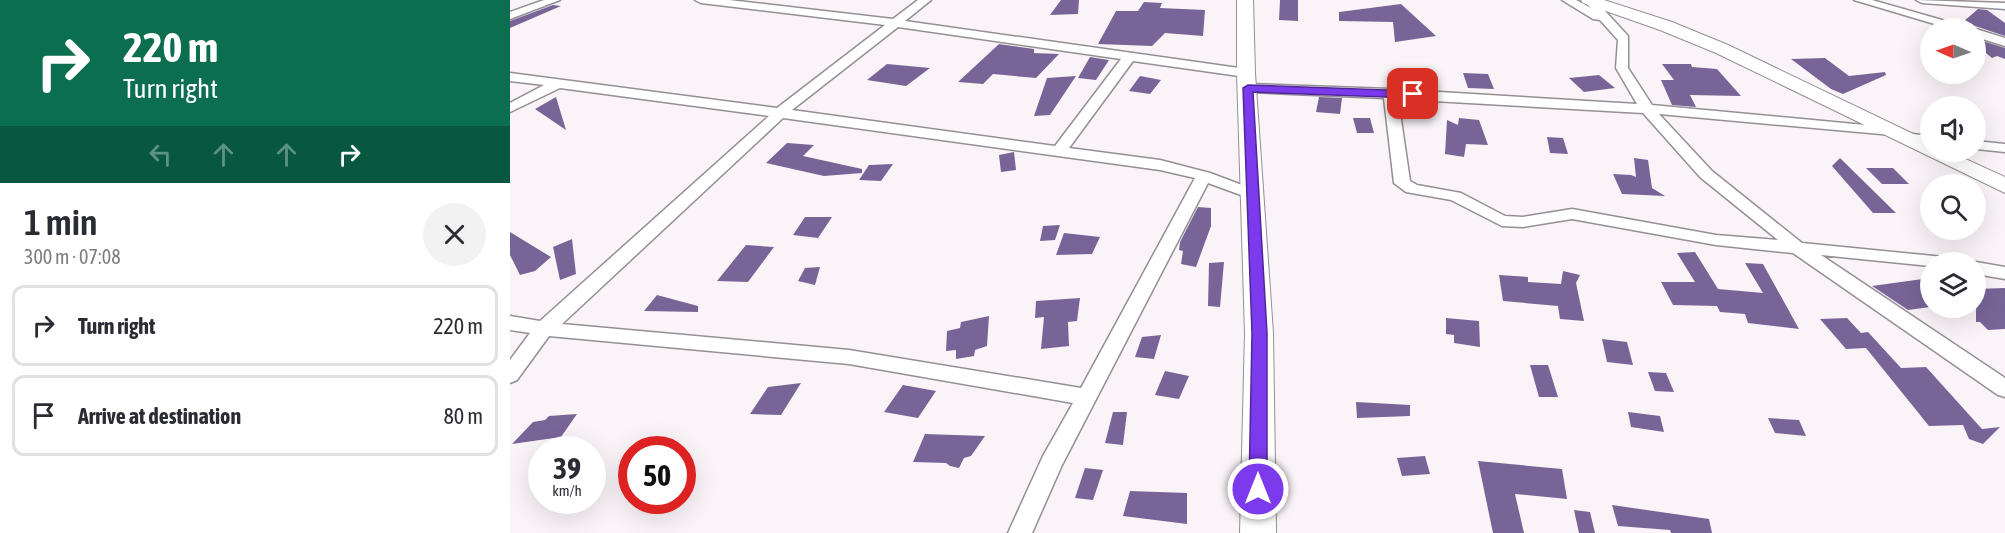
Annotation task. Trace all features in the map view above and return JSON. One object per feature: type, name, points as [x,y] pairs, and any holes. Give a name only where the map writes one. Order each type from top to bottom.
[{"type":"main road","points":[[1245,0],[1259,333],[1258,533]]},
{"type":"main road","points":[[1589,0],[1666,26],[1722,49],[1920,145]]},
{"type":"main road","points":[[1955,162],[2005,186]]},
{"type":"street","points":[[510,16],[554,0]]},
{"type":"street","points":[[701,0],[894,23],[1129,57],[1247,81],[1390,93],[1593,104],[1898,134],[1920,138]]},
{"type":"street","points":[[510,375],[544,329],[780,113],[925,0]]},
{"type":"street","points":[[1568,0],[1607,22]]},
{"type":"street","points":[[1589,0],[1624,39],[1622,68],[1647,109],[1700,169],[1798,248],[2005,390]]},
{"type":"street","points":[[1860,0],[1924,18]]},
{"type":"street","points":[[1922,0],[2005,6]]},
{"type":"street","points":[[1986,36],[2005,42]]},
{"type":"street","points":[[1059,151],[1129,57]]},
{"type":"street","points":[[510,77],[1160,165],[1204,176],[1252,194]]},
{"type":"street","points":[[510,108],[560,83]]},
{"type":"street","points":[[1390,93],[1402,183],[1412,189],[1455,196],[1502,221],[1523,222],[1572,214],[1716,240],[1920,259]]},
{"type":"street","points":[[1986,146],[2005,148]]},
{"type":"street","points":[[1020,533],[1051,463],[1204,176]]},
{"type":"street","points":[[1986,270],[2005,273]]},
{"type":"street","points":[[510,323],[544,329],[849,357],[1087,397]]},
{"type":"building","points":[[1061,0],[1079,0],[1078,14],[1050,15]]},
{"type":"building","points":[[1280,0],[1298,0],[1298,21],[1279,20]]},
{"type":"building","points":[[1144,2],[1162,3],[1160,8],[1205,10],[1203,36],[1165,33],[1152,46],[1098,44],[1116,11],[1138,11]]},
{"type":"building","points":[[1401,4],[1436,36],[1395,42],[1393,22],[1339,21],[1339,12]]},
{"type":"building","points":[[553,5],[561,6],[510,28],[510,21]]},
{"type":"building","points":[[1978,9],[1987,10],[2005,23],[2005,36],[1986,30],[1986,18],[1968,18]]},
{"type":"building","points":[[1986,42],[2005,48],[2005,59],[1997,56],[1992,58],[1986,53]]},
{"type":"building","points":[[999,44],[1034,49],[1034,53],[1059,54],[1036,78],[993,74],[983,84],[958,82]]},
{"type":"building","points":[[1090,57],[1109,60],[1096,80],[1078,78]]},
{"type":"building","points":[[1825,58],[1849,76],[1885,72],[1886,75],[1843,94],[1831,89],[1791,59]]},
{"type":"building","points":[[887,64],[930,68],[906,86],[867,80]]},
{"type":"building","points":[[1662,64],[1691,64],[1692,67],[1717,69],[1741,96],[1690,95],[1696,107],[1672,105],[1661,80],[1674,80]]},
{"type":"building","points":[[1463,73],[1488,74],[1494,89],[1468,88]]},
{"type":"building","points":[[1599,75],[1615,88],[1584,92],[1569,78]]},
{"type":"building","points":[[1076,76],[1050,115],[1034,116],[1047,78]]},
{"type":"building","points":[[1140,76],[1161,80],[1150,94],[1129,91]]},
{"type":"building","points":[[556,97],[566,130],[535,109]]},
{"type":"building","points":[[1319,97],[1342,98],[1340,114],[1316,112]]},
{"type":"building","points":[[1353,118],[1370,118],[1374,133],[1357,133]]},
{"type":"building","points":[[1459,118],[1479,120],[1488,145],[1466,144],[1464,157],[1445,154],[1447,120],[1458,125]]},
{"type":"building","points":[[1547,137],[1563,138],[1568,154],[1550,153]]},
{"type":"building","points":[[787,143],[814,145],[803,156],[862,169],[862,173],[824,176],[766,163]]},
{"type":"building","points":[[1014,152],[1016,170],[1001,172],[999,155]]},
{"type":"building","points":[[1634,158],[1648,160],[1652,188],[1665,196],[1622,194],[1613,174],[1636,177]]},
{"type":"building","points":[[1840,158],[1896,213],[1873,213],[1832,166]]},
{"type":"building","points":[[893,164],[881,181],[859,180],[869,165]]},
{"type":"building","points":[[1866,168],[1893,168],[1909,184],[1882,184]]},
{"type":"building","points":[[1198,207],[1211,208],[1211,226],[1196,267],[1181,264],[1183,251],[1179,250],[1180,242]]},
{"type":"building","points":[[805,217],[832,217],[818,238],[793,235]]},
{"type":"building","points":[[1060,225],[1055,240],[1040,241],[1043,226]]},
{"type":"building","points":[[510,232],[551,257],[535,271],[520,275],[510,255]]},
{"type":"building","points":[[1064,233],[1100,237],[1092,254],[1056,255]]},
{"type":"building","points":[[572,239],[576,274],[560,280],[553,247]]},
{"type":"building","points":[[746,245],[774,247],[748,282],[717,281]]},
{"type":"building","points":[[1695,252],[1718,289],[1763,293],[1745,263],[1763,264],[1799,329],[1748,323],[1745,314],[1720,312],[1717,306],[1673,305],[1661,282],[1695,282],[1677,253]]},
{"type":"building","points":[[1224,262],[1220,307],[1208,306],[1209,263]]},
{"type":"building","points":[[820,267],[815,285],[798,281],[805,268]]},
{"type":"building","points":[[1563,271],[1580,275],[1576,283],[1584,321],[1560,319],[1558,306],[1503,301],[1499,275],[1528,277],[1528,282],[1561,284]]},
{"type":"building","points":[[1920,279],[1920,308],[1908,310],[1872,286]]},
{"type":"building","points":[[2005,288],[2005,329],[1988,330],[1980,322],[1976,322],[1976,318],[1986,318],[1986,289]]},
{"type":"building","points":[[657,295],[698,306],[698,312],[644,311]]},
{"type":"building","points":[[1080,298],[1077,321],[1068,322],[1069,346],[1041,349],[1044,317],[1035,318],[1036,301]]},
{"type":"building","points":[[989,316],[987,346],[975,350],[974,356],[956,359],[956,350],[946,351],[947,331],[960,328],[961,322]]},
{"type":"building","points":[[1446,318],[1479,321],[1480,347],[1454,343],[1454,335],[1446,334]]},
{"type":"building","points":[[1847,318],[1861,333],[1868,332],[1901,368],[1926,367],[1982,429],[2000,427],[1983,444],[1969,439],[1963,425],[1929,426],[1866,348],[1846,349],[1820,319]]},
{"type":"building","points":[[1161,335],[1154,359],[1135,357],[1142,337]]},
{"type":"building","points":[[1602,339],[1627,342],[1633,365],[1607,362]]},
{"type":"building","points":[[1530,365],[1548,365],[1558,397],[1539,397]]},
{"type":"building","points":[[1165,371],[1189,376],[1179,399],[1155,395]]},
{"type":"building","points":[[1648,372],[1666,373],[1674,392],[1655,391]]},
{"type":"building","points":[[801,383],[781,415],[750,414],[768,387]]},
{"type":"building","points":[[903,385],[936,391],[918,418],[884,412]]},
{"type":"building","points":[[1356,402],[1410,405],[1410,416],[1357,418]]},
{"type":"building","points":[[1113,412],[1127,412],[1123,445],[1105,443]]},
{"type":"building","points":[[1628,412],[1660,416],[1664,432],[1631,427]]},
{"type":"building","points":[[577,414],[562,436],[528,436],[528,442],[512,444],[533,422],[545,420],[549,416]]},
{"type":"building","points":[[1768,418],[1799,420],[1806,436],[1775,433]]},
{"type":"building","points":[[925,434],[985,436],[971,456],[964,458],[959,468],[946,463],[913,462]]},
{"type":"building","points":[[1425,456],[1430,474],[1402,476],[1397,458]]},
{"type":"building","points":[[1478,461],[1562,469],[1567,499],[1515,494],[1524,533],[1493,533]]},
{"type":"building","points":[[1085,468],[1103,470],[1093,500],[1075,498]]},
{"type":"building","points":[[1130,491],[1187,493],[1187,524],[1123,516]]},
{"type":"building","points":[[1612,505],[1709,519],[1712,533],[1671,533],[1670,530],[1618,526]]},
{"type":"building","points":[[1574,510],[1590,512],[1595,533],[1579,533]]},
{"type":"route","points":[[1258,489],[1259,333],[1248,88],[1413,94]]}]
